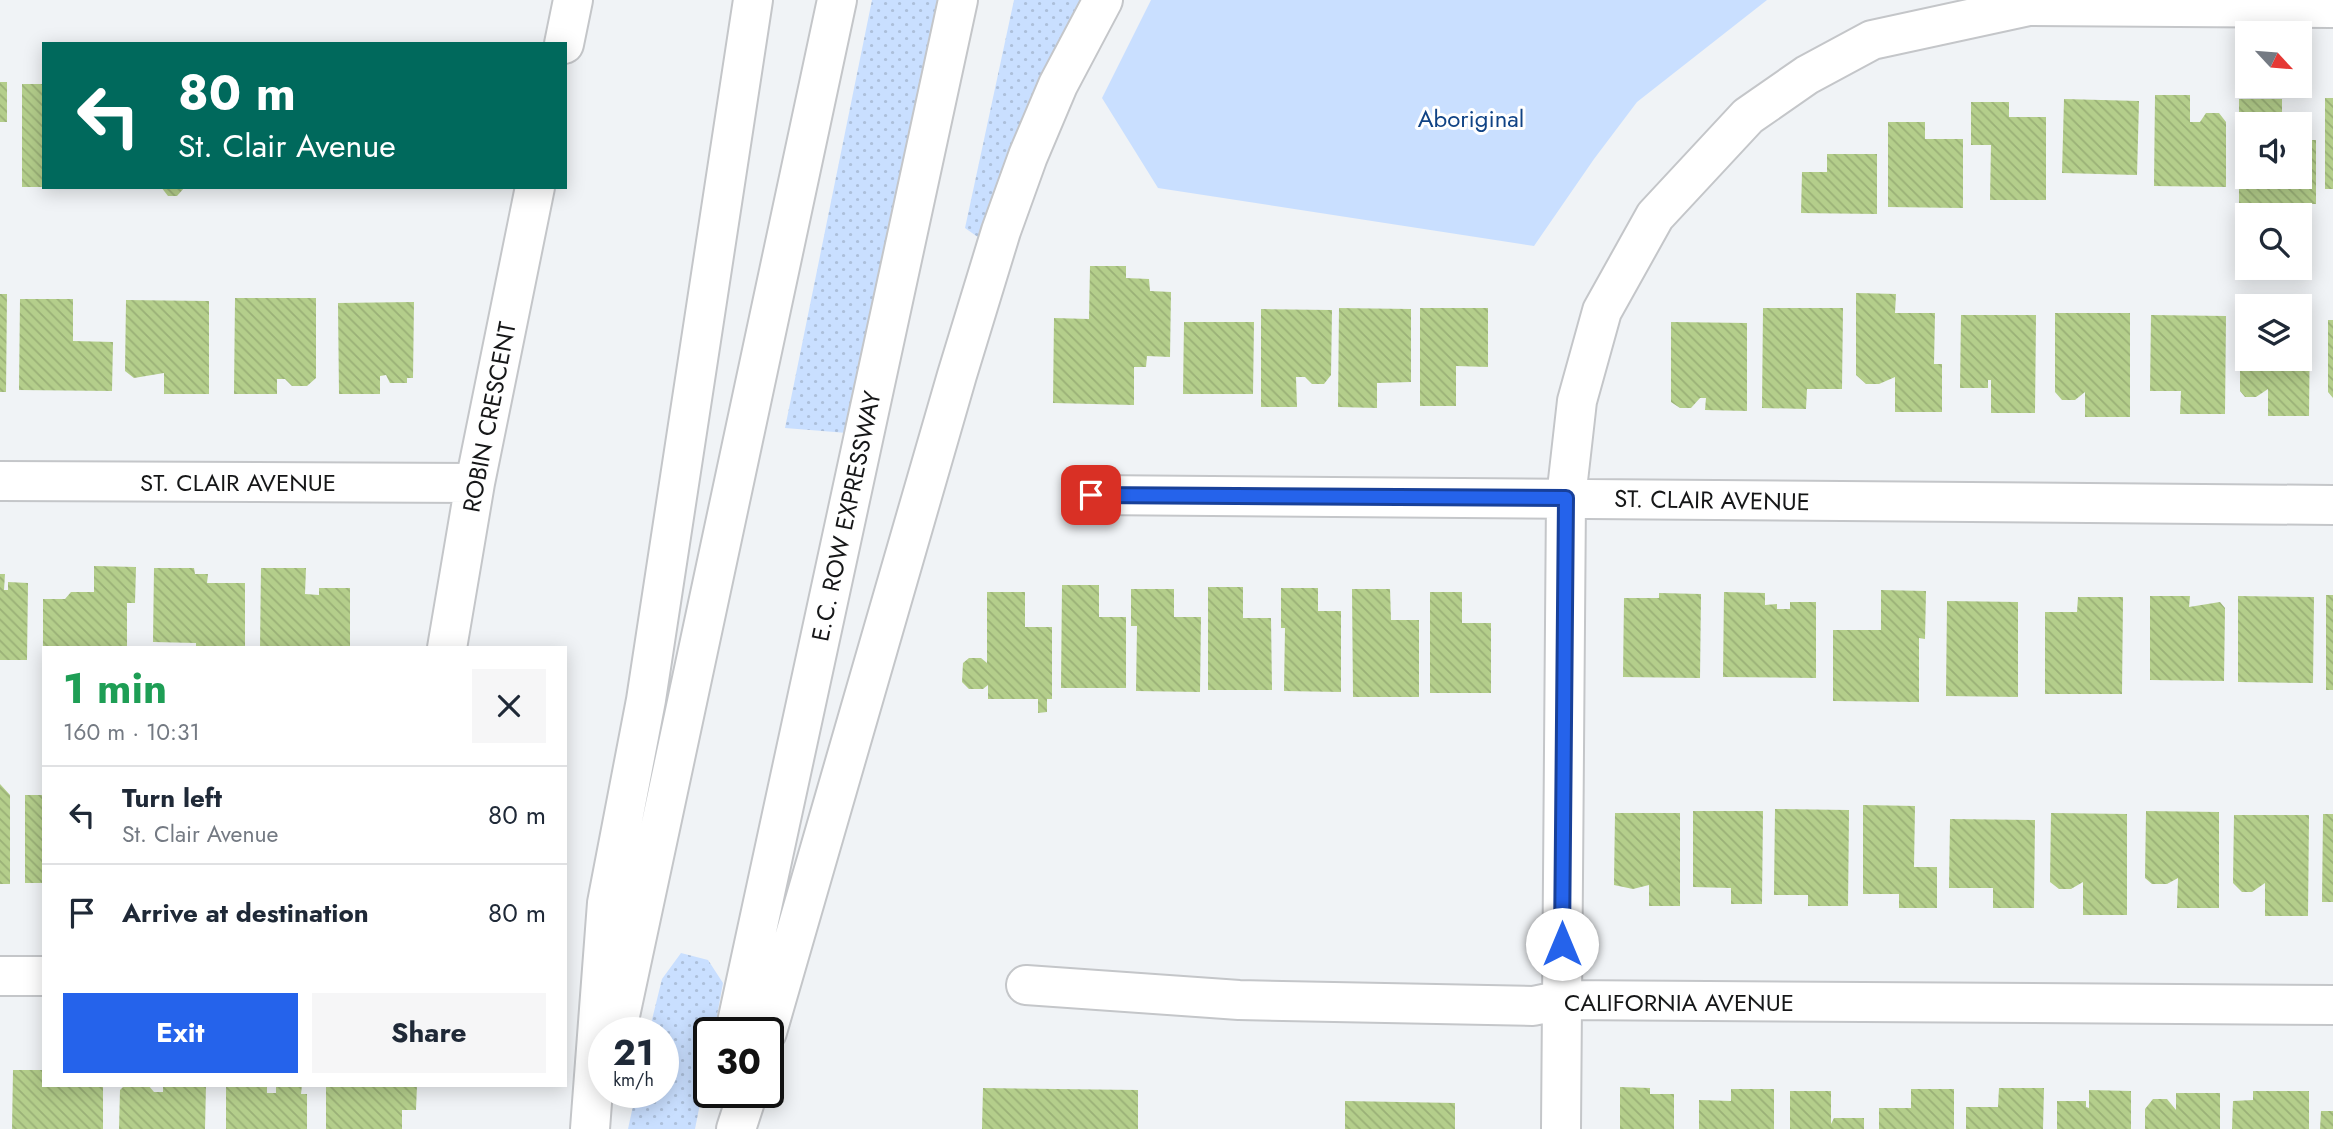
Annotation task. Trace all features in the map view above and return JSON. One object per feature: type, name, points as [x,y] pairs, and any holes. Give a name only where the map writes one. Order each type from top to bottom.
[{"type":"main road","points":[[564,42],[573,0]]},
{"type":"main road","points":[[590,1129],[607,903],[646,700],[752,0]]},
{"type":"main road","points":[[620,1017],[837,0]]},
{"type":"main road","name":"E.C. ROW EXPRESSWAY","points":[[738,1017],[958,0]]},
{"type":"main road","points":[[771,1017],[945,415],[1001,231],[1028,156],[1058,85],[1103,0]]},
{"type":"main road","points":[[1561,1129],[1566,498],[1577,401],[1602,311],[1654,216],[1748,116],[1807,75],[1871,40],[2029,6],[2333,8]]},
{"type":"main road","name":"ROBIN CRESCENT","points":[[447,646],[475,483],[535,189]]},
{"type":"main road","name":"ST. CLAIR AVENUE","points":[[0,481],[475,483]]},
{"type":"main road","name":"ST. CLAIR AVENUE","points":[[1091,495],[2333,505]]},
{"type":"main road","points":[[0,976],[42,976]]},
{"type":"main road","name":"CALIFORNIA AVENUE","points":[[1026,985],[1238,1000],[1533,1006],[1562,1000],[2333,1005]]},
{"type":"main road","points":[[596,1129],[601,1108]]},
{"type":"main road","points":[[714,1129],[719,1108]]},
{"type":"main road","points":[[736,1129],[743,1108]]},
{"type":"green space","points":[[872,0],[939,0],[847,433],[785,428]]},
{"type":"green space","points":[[1014,0],[1085,0],[982,240],[965,228]]},
{"type":"green space","name":"Aboriginal","points":[[1151,0],[1767,0],[1637,102],[1534,246],[1158,188],[1102,98]]},
{"type":"green space","points":[[681,953],[708,960],[723,983],[717,1017],[693,1017],[693,1108],[699,1108],[695,1129],[628,1129],[633,1108],[679,1108],[679,1017],[653,1017],[662,979]]},
{"type":"building","points":[[0,82],[7,82],[7,122],[0,122]]},
{"type":"building","points":[[22,84],[42,84],[42,187],[22,187]]},
{"type":"building","points":[[2155,95],[2190,95],[2190,122],[2200,122],[2206,113],[2219,113],[2226,122],[2226,187],[2154,186]]},
{"type":"building","points":[[2325,98],[2333,98],[2333,189],[2325,189]]},
{"type":"building","points":[[2064,99],[2139,101],[2137,175],[2062,173]]},
{"type":"building","points":[[2239,99],[2282,99],[2282,112],[2239,112]]},
{"type":"building","points":[[1971,102],[2009,102],[2009,117],[2046,117],[2046,200],[1990,200],[1991,145],[1971,145]]},
{"type":"building","points":[[1888,122],[1925,122],[1925,139],[1963,139],[1963,208],[1888,207]]},
{"type":"building","points":[[2312,140],[2316,140],[2316,204],[2239,203],[2239,189],[2312,189]]},
{"type":"building","points":[[1827,154],[1877,154],[1877,214],[1801,213],[1802,172],[1827,172]]},
{"type":"building","points":[[163,189],[183,189],[177,196],[168,196]]},
{"type":"building","points":[[1090,266],[1126,266],[1126,278],[1149,279],[1150,291],[1171,292],[1170,357],[1147,356],[1146,367],[1134,367],[1134,405],[1053,403],[1054,318],[1089,319]]},
{"type":"building","points":[[1856,293],[1896,294],[1895,313],[1935,313],[1934,364],[1942,364],[1942,412],[1895,412],[1895,377],[1879,384],[1866,384],[1856,375]]},
{"type":"building","points":[[0,294],[7,294],[6,392],[0,392]]},
{"type":"building","points":[[235,298],[316,298],[316,378],[307,386],[292,386],[285,379],[277,379],[277,394],[234,394]]},
{"type":"building","points":[[20,299],[73,299],[73,341],[113,342],[112,391],[19,390]]},
{"type":"building","points":[[126,300],[209,301],[209,394],[164,394],[164,373],[134,378],[125,371]]},
{"type":"building","points":[[414,302],[413,378],[407,378],[407,383],[390,383],[386,375],[380,376],[380,394],[339,394],[338,303]]},
{"type":"building","points":[[1339,308],[1411,309],[1411,382],[1377,383],[1377,408],[1338,407]]},
{"type":"building","points":[[1420,308],[1488,308],[1488,367],[1456,366],[1456,406],[1420,406]]},
{"type":"building","points":[[1763,308],[1843,308],[1842,389],[1807,389],[1806,409],[1762,408]]},
{"type":"building","points":[[1261,309],[1332,310],[1331,375],[1324,384],[1312,384],[1305,377],[1296,377],[1297,407],[1261,407]]},
{"type":"building","points":[[2055,313],[2130,313],[2130,417],[2085,417],[2085,392],[2075,400],[2062,400],[2055,392]]},
{"type":"building","points":[[1961,315],[2036,315],[2035,413],[1991,413],[1991,380],[1988,380],[1988,388],[1960,388]]},
{"type":"building","points":[[2151,315],[2226,316],[2225,414],[2180,414],[2181,391],[2150,391]]},
{"type":"building","points":[[2328,320],[2333,320],[2333,398],[2328,392]]},
{"type":"building","points":[[1184,322],[1254,322],[1253,394],[1183,394]]},
{"type":"building","points":[[1671,322],[1747,323],[1747,411],[1705,410],[1706,398],[1700,398],[1691,408],[1680,408],[1671,402]]},
{"type":"building","points":[[2240,371],[2309,371],[2309,416],[2268,416],[2268,389],[2256,397],[2245,397],[2240,391]]},
{"type":"building","points":[[94,566],[136,567],[135,603],[127,603],[127,646],[43,646],[43,599],[65,599],[71,592],[94,592]]},
{"type":"building","points":[[154,568],[194,568],[195,574],[208,574],[207,583],[245,583],[245,646],[196,646],[196,643],[153,642]]},
{"type":"building","points":[[261,568],[306,568],[305,594],[319,595],[319,588],[350,588],[350,646],[260,646]]},
{"type":"building","points":[[0,574],[5,574],[4,590],[8,590],[8,582],[28,583],[27,660],[0,660]]},
{"type":"building","points":[[1062,585],[1099,585],[1099,617],[1126,617],[1126,688],[1061,688]]},
{"type":"building","points":[[1208,587],[1243,587],[1243,618],[1271,618],[1272,690],[1208,690]]},
{"type":"building","points":[[1281,588],[1318,588],[1318,611],[1341,611],[1341,692],[1284,691],[1285,628],[1281,628]]},
{"type":"building","points":[[1131,589],[1174,589],[1174,617],[1201,617],[1200,692],[1136,691],[1137,626],[1131,626]]},
{"type":"building","points":[[1352,589],[1390,589],[1391,620],[1419,620],[1419,697],[1353,697]]},
{"type":"building","points":[[1881,590],[1926,591],[1925,639],[1919,638],[1919,702],[1833,701],[1833,630],[1881,630]]},
{"type":"building","points":[[987,592],[1025,592],[1025,627],[1052,627],[1052,699],[1047,699],[1047,712],[1038,713],[1038,699],[988,699],[988,685],[983,689],[969,689],[962,682],[963,663],[969,658],[981,658],[987,663]]},
{"type":"building","points":[[1430,592],[1462,592],[1462,623],[1491,623],[1491,693],[1430,693]]},
{"type":"building","points":[[1724,592],[1765,593],[1765,605],[1777,604],[1777,609],[1790,609],[1790,602],[1816,602],[1816,678],[1723,677]]},
{"type":"building","points":[[1659,593],[1701,594],[1700,678],[1623,677],[1624,598],[1659,598]]},
{"type":"building","points":[[2326,595],[2333,595],[2333,690],[2326,690]]},
{"type":"building","points":[[2150,596],[2190,596],[2189,607],[2220,602],[2225,608],[2224,681],[2150,680]]},
{"type":"building","points":[[2238,596],[2314,597],[2313,683],[2238,682]]},
{"type":"building","points":[[2078,597],[2123,597],[2122,694],[2045,694],[2045,612],[2077,612]]},
{"type":"building","points":[[1947,601],[2018,602],[2018,697],[1946,696]]},
{"type":"building","points":[[0,784],[10,795],[10,884],[0,884]]},
{"type":"building","points":[[25,795],[42,795],[42,883],[25,883]]},
{"type":"building","points":[[1863,805],[1915,806],[1914,867],[1937,867],[1937,908],[1899,908],[1899,894],[1863,894]]},
{"type":"building","points":[[1775,809],[1849,810],[1848,906],[1808,906],[1808,895],[1774,895]]},
{"type":"building","points":[[1693,811],[1763,811],[1762,904],[1731,904],[1731,888],[1693,887]]},
{"type":"building","points":[[2146,811],[2219,812],[2219,908],[2177,908],[2178,878],[2167,884],[2152,884],[2145,878]]},
{"type":"building","points":[[1615,813],[1680,813],[1680,906],[1649,906],[1649,885],[1633,889],[1614,885]]},
{"type":"building","points":[[2051,813],[2127,814],[2127,915],[2083,915],[2083,882],[2071,889],[2059,889],[2050,882]]},
{"type":"building","points":[[2323,814],[2333,814],[2333,902],[2322,902]]},
{"type":"building","points":[[2234,815],[2309,815],[2308,916],[2265,916],[2265,883],[2252,892],[2242,892],[2233,883]]},
{"type":"building","points":[[1950,819],[2035,820],[2034,908],[1993,908],[1993,888],[1949,888]]},
{"type":"building","points":[[13,1070],[42,1070],[42,1087],[103,1087],[103,1129],[12,1129]]},
{"type":"building","points":[[123,1087],[150,1087],[154,1092],[163,1092],[163,1087],[206,1087],[205,1129],[119,1129],[120,1090]]},
{"type":"building","points":[[226,1087],[267,1087],[267,1093],[276,1093],[276,1087],[302,1087],[301,1094],[307,1094],[307,1129],[226,1129]]},
{"type":"building","points":[[326,1087],[417,1087],[416,1110],[402,1110],[402,1129],[326,1129]]},
{"type":"building","points":[[1620,1087],[1650,1088],[1650,1094],[1674,1094],[1674,1129],[1620,1129]]},
{"type":"building","points":[[983,1088],[1138,1090],[1138,1129],[982,1129]]},
{"type":"building","points":[[1999,1088],[2044,1088],[2043,1129],[1966,1129],[1966,1107],[1998,1107]]},
{"type":"building","points":[[1731,1089],[1774,1089],[1774,1129],[1699,1129],[1699,1100],[1731,1101]]},
{"type":"building","points":[[1911,1089],[1954,1089],[1954,1129],[1879,1129],[1879,1108],[1911,1108]]},
{"type":"building","points":[[2089,1090],[2131,1091],[2131,1129],[2057,1129],[2057,1101],[2086,1101],[2086,1107],[2089,1108]]},
{"type":"building","points":[[1790,1091],[1831,1091],[1831,1124],[1834,1118],[1864,1118],[1864,1129],[1790,1129]]},
{"type":"building","points":[[2253,1091],[2309,1091],[2309,1129],[2232,1129],[2233,1101],[2253,1100]]},
{"type":"building","points":[[2176,1093],[2220,1093],[2220,1129],[2145,1129],[2145,1109],[2153,1099],[2167,1099],[2176,1110]]},
{"type":"building","points":[[1345,1101],[1455,1103],[1455,1129],[1345,1129]]},
{"type":"building","points":[[2321,1111],[2333,1111],[2333,1129],[2320,1129]]},
{"type":"route","points":[[1091,495],[1566,498],[1562,944]]}]
